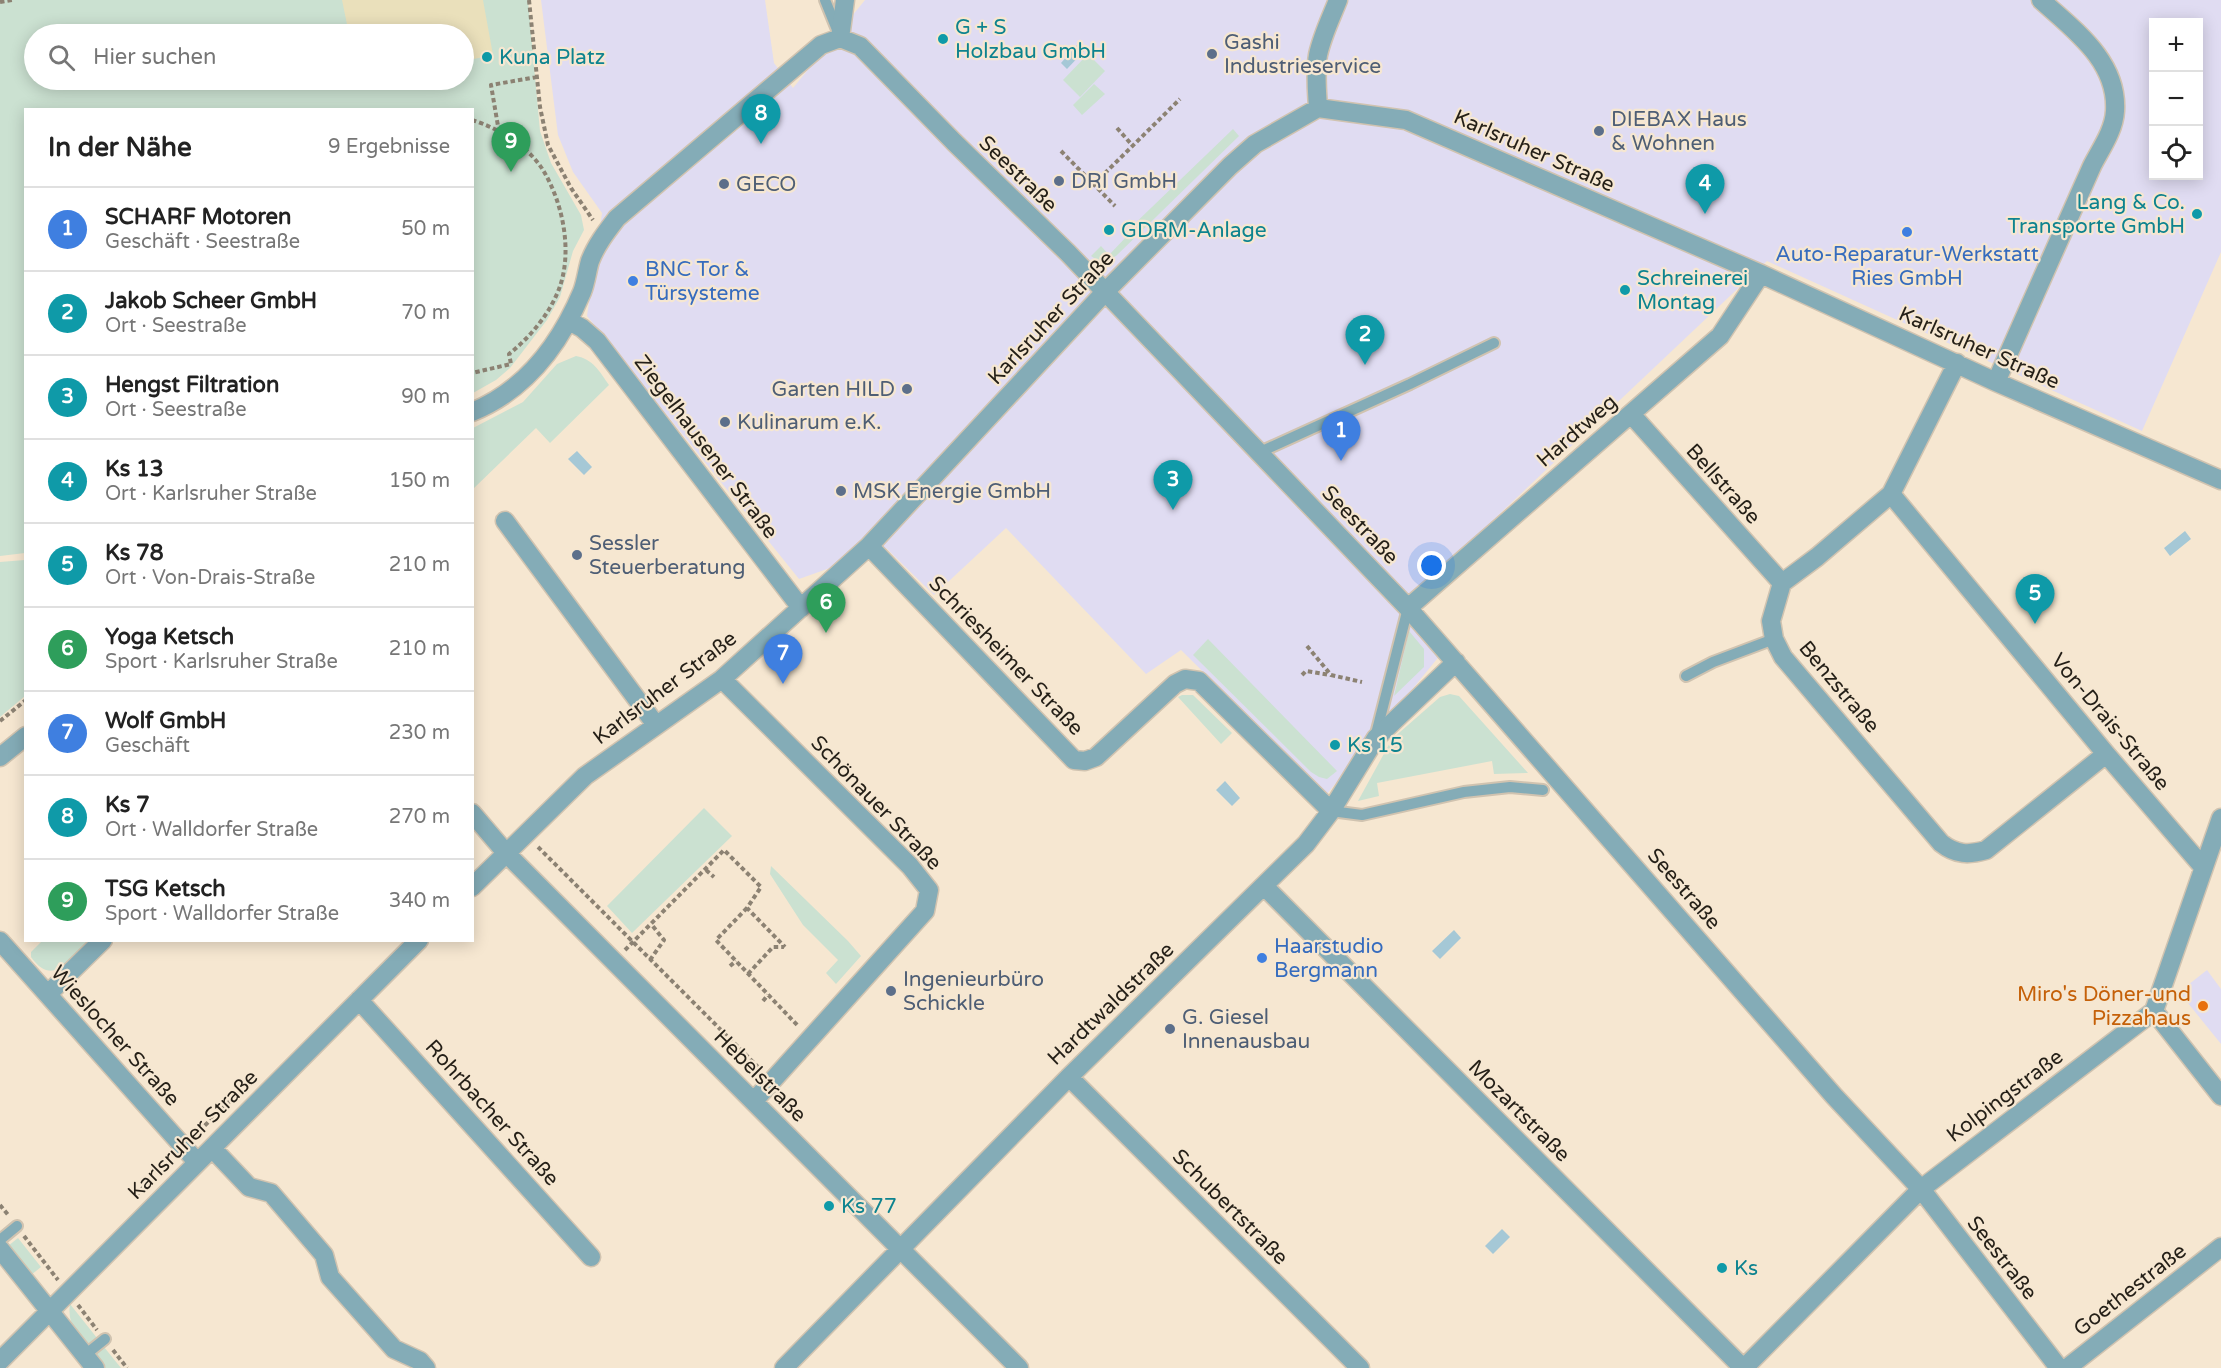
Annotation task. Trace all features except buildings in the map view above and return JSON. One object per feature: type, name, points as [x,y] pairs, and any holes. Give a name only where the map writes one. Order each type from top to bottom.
[{"type":"street","points":[[474,411],[510,392],[541,363],[569,321],[583,288],[590,259],[603,235],[617,218],[821,45],[840,38],[845,0]]},
{"type":"street","points":[[1318,108],[1316,72],[1318,55],[1325,30],[1338,0]]},
{"type":"street","points":[[1996,382],[2108,135],[2115,113],[2112,83],[2104,65],[2092,48],[2041,0]]},
{"type":"street","name":"Seestraße","points":[[840,38],[860,46],[1105,292],[1408,608],[1834,1096],[1921,1189],[2059,1368]]},
{"type":"street","name":"Karlsruher Straße","points":[[474,885],[585,776],[722,679],[869,546],[1105,292],[1255,144],[1318,108],[1406,120],[1761,274],[1996,382],[2221,480]]},
{"type":"street","name":"Hardtweg","points":[[1408,608],[1720,336],[1761,274]]},
{"type":"street","name":"Ziegelhausener Straße","points":[[569,321],[582,328],[597,341],[801,608]]},
{"type":"street","points":[[1782,583],[1817,557],[1891,494],[1957,363]]},
{"type":"street","name":"Bellstraße","points":[[1631,414],[1782,583]]},
{"type":"street","name":"Von-Drais-Straße","points":[[1891,494],[2106,754],[2203,867]]},
{"type":"street","points":[[505,520],[656,725]]},
{"type":"street","name":"Schriesheimer Straße","points":[[869,546],[1074,759],[1085,761],[1096,757],[1175,684],[1185,679],[1199,681],[1331,811]]},
{"type":"street","name":"Benzstraße","points":[[1782,583],[1771,621],[1774,639],[1783,657],[1941,843],[1952,851],[1975,854],[1986,850],[2106,754]]},
{"type":"street","name":"Hardtwaldstraße","points":[[784,1368],[1069,1077],[1306,844],[1331,811],[1376,738],[1456,662]]},
{"type":"street","name":"Schönauer Straße","points":[[722,679],[910,866],[929,890],[925,911],[754,1101]]},
{"type":"street","points":[[0,757],[24,738]]},
{"type":"street","name":"Hebelstraße","points":[[474,815],[506,853],[1019,1368]]},
{"type":"street","points":[[2220,826],[2203,867],[2154,1011],[2221,1096]]},
{"type":"street","name":"Mozartstraße","points":[[1264,886],[1743,1368]]},
{"type":"street","name":"Wieslocher Straße","points":[[0,941],[197,1162]]},
{"type":"street","points":[[48,994],[101,942]]},
{"type":"street","name":"Karlsruher Straße","points":[[0,1361],[416,942]]},
{"type":"street","name":"Rohrbacher Straße","points":[[359,1000],[591,1257]]},
{"type":"street","name":"Kolpingstraße","points":[[1743,1368],[1921,1189],[2154,1011]]},
{"type":"street","name":"Schubertstraße","points":[[1069,1077],[1360,1368]]},
{"type":"street","points":[[212,1148],[249,1186],[271,1193],[324,1255],[330,1277],[394,1349],[420,1361],[426,1368]]},
{"type":"street","name":"Goethestraße","points":[[2067,1368],[2221,1247]]},
{"type":"street","points":[[0,1249],[90,1362]]},
{"type":"lane","points":[[825,0],[840,38]]},
{"type":"lane","points":[[1260,452],[1410,384],[1494,342]]},
{"type":"lane","points":[[1376,738],[1408,608]]},
{"type":"lane","points":[[1686,676],[1713,662],[1774,639]]},
{"type":"lane","points":[[1331,811],[1362,815],[1464,792],[1510,787],[1543,790]]},
{"type":"lane","points":[[0,1240],[17,1226]]},
{"type":"lane","points":[[90,1362],[105,1339]]},
{"type":"path","points":[[0,2],[12,0]]},
{"type":"path","points":[[529,0],[540,107],[548,146],[566,180],[603,235]]},
{"type":"path","points":[[499,132],[491,85],[537,77]]},
{"type":"path","points":[[1094,184],[1180,99]]},
{"type":"path","points":[[474,121],[519,144],[542,169],[552,190],[564,230],[566,250],[559,289],[543,318],[526,340],[509,354],[511,364],[474,373]]},
{"type":"path","points":[[1117,128],[1133,146]]},
{"type":"path","points":[[1061,151],[1115,206]]},
{"type":"path","points":[[1307,646],[1331,675]]},
{"type":"path","points":[[1302,675],[1306,671],[1362,682]]},
{"type":"path","points":[[0,721],[24,702]]},
{"type":"path","points":[[525,834],[771,1081]]},
{"type":"path","points":[[614,961],[724,850],[761,887],[747,908],[716,940],[810,1038]]},
{"type":"path","points":[[705,870],[714,878]]},
{"type":"path","points":[[747,908],[785,947],[773,947],[748,974]]},
{"type":"path","points":[[650,960],[667,940],[651,924]]},
{"type":"path","points":[[730,966],[736,961]]},
{"type":"path","points":[[763,1001],[768,995]]},
{"type":"path","points":[[0,1205],[56,1277]]},
{"type":"shaded area","points":[[541,0],[765,0],[774,63],[793,88],[865,0],[2221,0],[2221,252],[2142,431],[1767,261],[1398,610],[1441,654],[1327,794],[1181,650],[1146,674],[1006,528],[934,595],[886,548],[799,579],[587,316],[602,213],[573,172],[558,135]]},
{"type":"shaded area","points":[[2207,970],[2221,989],[2221,1044],[2179,992]]},
{"type":"green space","points":[[0,0],[528,0],[540,131],[551,163],[581,215],[584,230],[573,251],[560,297],[547,320],[510,368],[496,380],[474,392],[474,108],[24,108],[24,553],[0,556]]},
{"type":"green space","points":[[1088,54],[1105,71],[1080,97],[1063,80]]},
{"type":"green space","points":[[1094,84],[1105,94],[1082,115],[1073,105]]},
{"type":"green space","points":[[1233,129],[1239,136],[1116,256],[1097,260],[1091,256],[1101,246],[1109,255],[1127,236],[1125,233]]},
{"type":"green space","points":[[576,356],[587,360],[609,385],[550,443],[536,428],[474,488],[474,427],[523,402],[557,364]]},
{"type":"green space","points":[[24,560],[24,697],[0,717],[0,562]]},
{"type":"green space","points":[[1409,631],[1424,649],[1424,667],[1394,696]]},
{"type":"green space","points":[[1208,639],[1337,771],[1327,779],[1311,772],[1193,655]]},
{"type":"green space","points":[[1450,694],[1459,696],[1528,773],[1494,774],[1492,761],[1377,783],[1379,796],[1358,801],[1392,739],[1440,697]]},
{"type":"green space","points":[[1193,695],[1232,733],[1221,744],[1178,697]]},
{"type":"green space","points":[[704,808],[732,836],[632,933],[607,906]]},
{"type":"green space","points":[[771,866],[861,956],[836,984],[826,973],[838,960],[803,925],[770,874]]},
{"type":"green space","points":[[41,942],[87,942],[68,962],[54,970],[47,970],[39,966],[31,957],[31,952]]},
{"type":"green space","points":[[18,1238],[41,1267],[31,1275],[8,1246]]},
{"type":"green space","points":[[70,1304],[97,1338],[88,1348],[71,1323]]},
{"type":"green space","points":[[104,1347],[121,1368],[103,1368],[93,1356]]},
{"type":"sand","points":[[342,0],[483,0],[493,55],[474,59],[474,24],[347,24]]},
{"type":"water","points":[[1078,44],[1085,50],[1067,69],[1061,63]]},
{"type":"water","points":[[577,451],[592,467],[584,475],[568,459]]},
{"type":"water","points":[[2185,531],[2191,539],[2170,556],[2164,548]]},
{"type":"water","points":[[1225,781],[1240,798],[1232,806],[1216,790]]},
{"type":"water","points":[[1454,930],[1461,938],[1440,959],[1432,951]]},
{"type":"water","points":[[1502,1229],[1510,1237],[1493,1254],[1485,1246]]},
{"type":"place","name":"G + S Holzbau GmbH","points":[[943,39]]},
{"type":"place","name":"Gashi Industrieservice","points":[[1212,54]]},
{"type":"place","name":"Kuna Platz","points":[[487,57]]},
{"type":"place","name":"DIEBAX Haus & Wohnen","points":[[1599,131]]},
{"type":"place","name":"Ks 7","points":[[761,144]]},
{"type":"place","name":"TSG Ketsch","points":[[511,172]]},
{"type":"place","name":"DRI GmbH","points":[[1059,181]]},
{"type":"place","name":"GECO","points":[[724,184]]},
{"type":"place","name":"Ks 13","points":[[1705,214]]},
{"type":"place","name":"Lang & Co. Transporte GmbH","points":[[2197,214]]},
{"type":"place","name":"GDRM-Anlage","points":[[1109,230]]},
{"type":"place","name":"Auto-Reparatur-Werkstatt Ries GmbH","points":[[1907,232]]},
{"type":"place","name":"BNC Tor & Türsysteme","points":[[633,281]]},
{"type":"place","name":"Schreinerei Montag","points":[[1625,290]]},
{"type":"place","name":"Jakob Scheer GmbH","points":[[1365,365]]},
{"type":"place","name":"Garten HILD","points":[[907,389]]},
{"type":"place","name":"Kulinarum e.K.","points":[[725,422]]},
{"type":"place","name":"SCHARF Motoren","points":[[1341,461]]},
{"type":"place","name":"MSK Energie GmbH","points":[[841,491]]},
{"type":"place","name":"Hengst Filtration","points":[[1173,510]]},
{"type":"place","name":"Sessler Steuerberatung","points":[[577,555]]},
{"type":"place","name":"Ks 78","points":[[2035,624]]},
{"type":"place","name":"Yoga Ketsch","points":[[826,633]]},
{"type":"place","name":"Wolf GmbH","points":[[783,684]]},
{"type":"place","name":"Ks 15","points":[[1335,745]]},
{"type":"place","name":"Haarstudio Bergmann","points":[[1262,958]]},
{"type":"place","name":"Ingenieurbüro Schickle","points":[[891,991]]},
{"type":"place","name":"Miro's Döner-und Pizzahaus","points":[[2203,1006]]},
{"type":"place","name":"G. Giesel Innenausbau","points":[[1170,1029]]},
{"type":"place","name":"Ks 77","points":[[829,1206]]},
{"type":"place","name":"Ks","points":[[1722,1268]]}]
